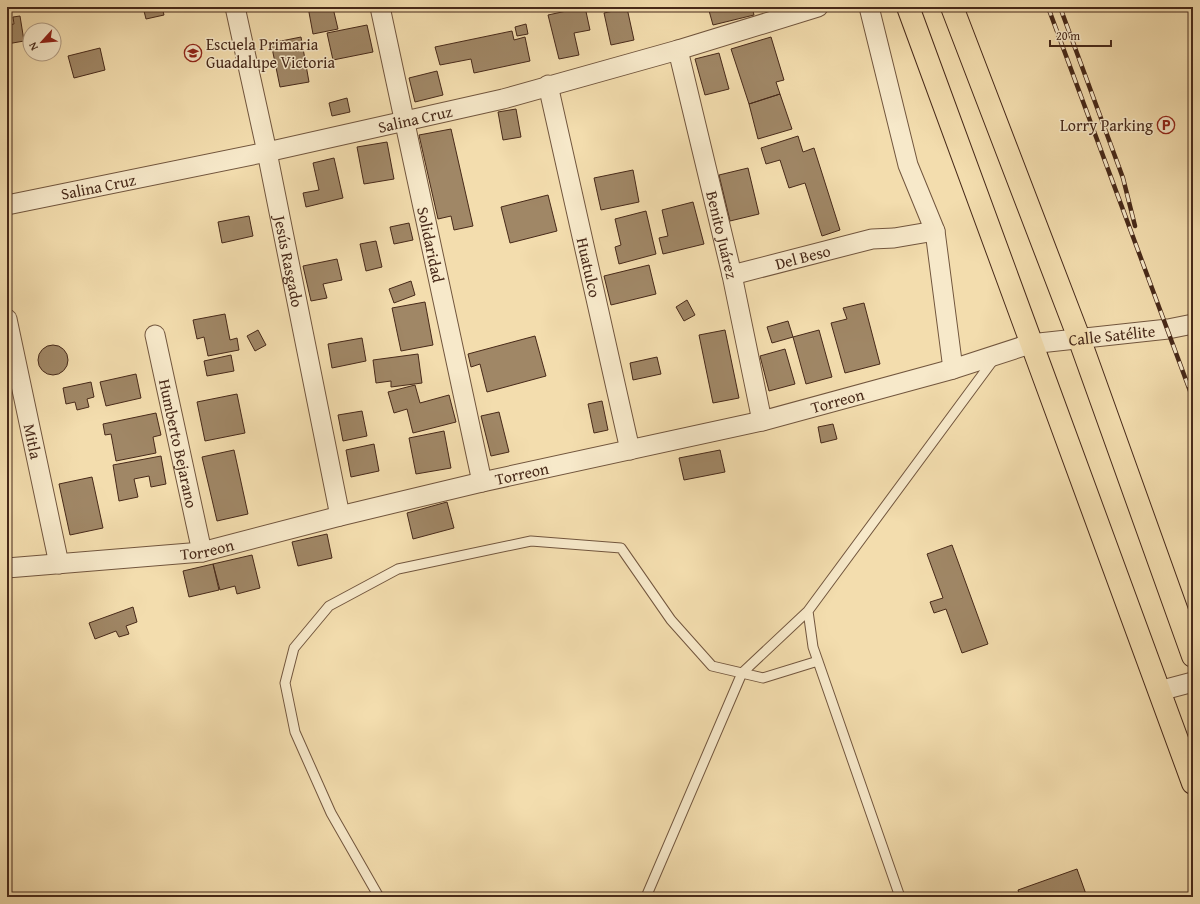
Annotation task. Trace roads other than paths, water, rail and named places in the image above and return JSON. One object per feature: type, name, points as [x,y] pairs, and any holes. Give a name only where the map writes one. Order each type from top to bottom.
[{"type":"main road","points":[[908,7],[1030,344],[1193,783]]},
{"type":"main road","points":[[952,7],[1079,338],[1193,656]]},
{"type":"street","name":"Jesús Rasgado","points":[[235,7],[267,152],[340,516]]},
{"type":"street","name":"Solidaridad","points":[[380,7],[482,482]]},
{"type":"street","name":"Salina Cruz","points":[[7,205],[267,152],[503,99],[548,85],[678,50],[818,7]]},
{"type":"street","points":[[870,7],[908,164],[935,231],[953,369]]},
{"type":"street","name":"Benito Juárez","points":[[678,50],[732,275],[762,421]]},
{"type":"street","name":"Huatulco","points":[[548,85],[630,450]]},
{"type":"street","name":"Del Beso","points":[[732,275],[872,239],[894,238],[935,231]]},
{"type":"street","name":"Mitla","points":[[7,319],[59,564]]},
{"type":"street","name":"Calle Satélite","points":[[1030,344],[1168,329],[1193,324]]},
{"type":"street","name":"Humberto Bejarano","points":[[155,336],[202,552]]},
{"type":"street","name":"Torreon","points":[[7,568],[202,552],[340,516],[482,482],[762,421],[953,369],[1030,344]]},
{"type":"street","points":[[1159,691],[1193,682]]},
{"type":"lane","points":[[646,897],[742,673],[808,611],[996,356]]},
{"type":"lane","points":[[379,897],[331,813],[295,732],[285,683],[294,648],[329,606],[398,569],[531,541],[621,548],[671,620],[712,666],[763,678],[818,661]]},
{"type":"lane","points":[[808,611],[813,647],[900,897]]},
{"type":"railway","points":[[1048,7],[1193,399]]},
{"type":"railway","points":[[1060,7],[1123,178],[1135,226]]},
{"type":"place","name":"Escuela Primaria Guadalupe Victoria","points":[[193,53]]},
{"type":"place","name":"Lorry Parking","points":[[1166,125]]}]
